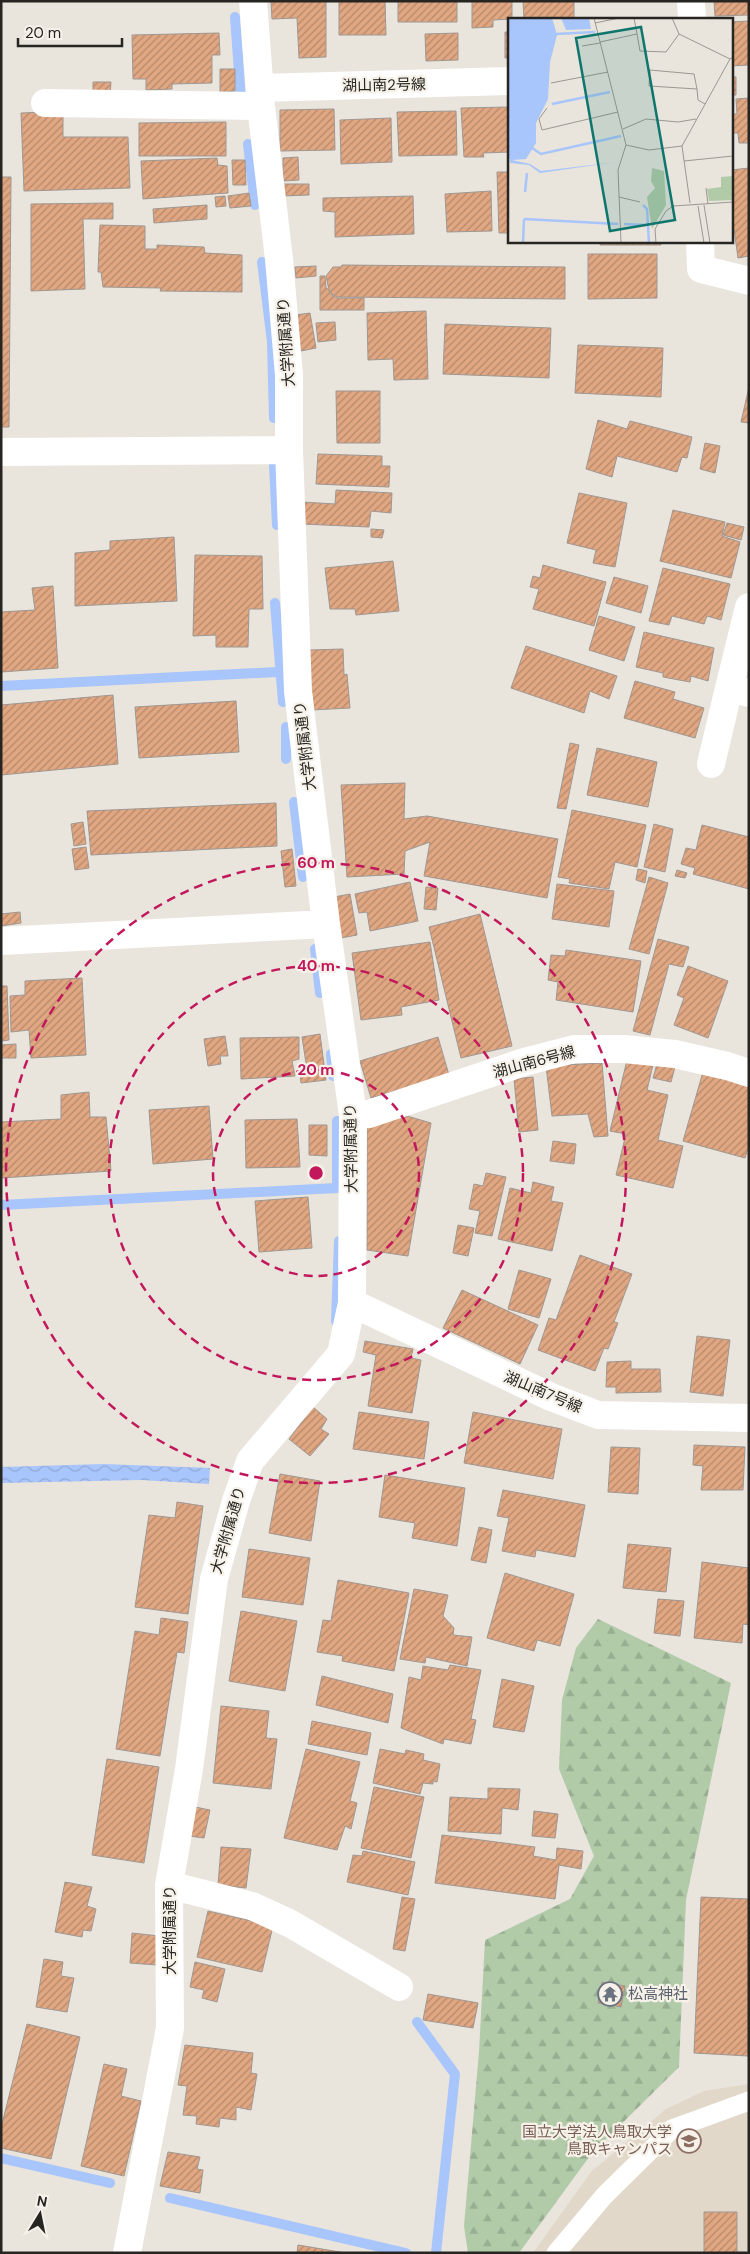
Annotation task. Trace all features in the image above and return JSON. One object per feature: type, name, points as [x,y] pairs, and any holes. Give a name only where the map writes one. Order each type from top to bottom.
[{"type":"street","name":"大学附属通り","points":[[127,2253],[170,2028],[169,1885],[188,1769],[214,1579],[236,1501],[250,1461],[341,1354],[352,1303],[353,1116],[326,924],[298,691],[289,450],[288,356],[280,259],[261,97],[253,1]]},
{"type":"street","points":[[691,1],[692,18]]},
{"type":"street","name":"湖山南2号線","points":[[45,104],[261,97],[508,81]]},
{"type":"street","points":[[700,242],[701,268],[749,281]]},
{"type":"street","points":[[1,452],[289,450]]},
{"type":"street","points":[[711,764],[739,690],[749,607]]},
{"type":"street","points":[[1,941],[326,924]]},
{"type":"street","name":"湖山南6号線","points":[[353,1116],[369,1114],[524,1062],[574,1050],[624,1049],[675,1054],[749,1073]]},
{"type":"street","name":"湖山南7号線","points":[[352,1303],[551,1397],[598,1415],[749,1418]]},
{"type":"street","points":[[169,1885],[252,1906],[291,1924],[399,1987]]},
{"type":"lane","points":[[556,2253],[604,2196],[672,2129],[749,2101]]},
{"type":"shaded area","name":"国立大学法人鳥取大学 鳥取キャンパス","points":[[749,2084],[749,2253],[533,2253],[591,2172],[666,2109],[704,2091]]},
{"type":"green space","points":[[598,1619],[731,1683],[686,1900],[679,2067],[592,2153],[519,2253],[468,2253],[464,2226],[479,2052],[485,1940],[570,1899],[594,1856],[559,1769],[562,1700],[576,1648]]},
{"type":"water","points":[[104,1464],[210,1468],[209,1484],[141,1480],[1,1483],[1,1467]]},
{"type":"building","points":[[271,1],[326,1],[326,57],[299,58],[297,18],[272,19]]},
{"type":"building","points":[[339,1],[385,1],[386,35],[339,35]]},
{"type":"building","points":[[398,1],[457,1],[457,22],[398,22]]},
{"type":"building","points":[[472,1],[512,1],[512,18],[493,20],[493,27],[472,28]]},
{"type":"building","points":[[523,1],[574,1],[574,18],[524,18]]},
{"type":"building","points":[[714,1],[749,1],[749,15],[715,16]]},
{"type":"building","points":[[749,21],[749,65],[732,66],[732,22]]},
{"type":"building","points":[[505,32],[508,32],[508,58],[505,58]]},
{"type":"building","points":[[219,33],[220,55],[212,55],[212,83],[172,84],[172,89],[146,90],[146,79],[133,79],[132,35]]},
{"type":"building","points":[[458,33],[458,60],[426,61],[425,34]]},
{"type":"building","points":[[220,69],[235,69],[235,91],[220,92]]},
{"type":"building","points":[[732,77],[736,77],[736,95],[732,95]]},
{"type":"building","points":[[93,82],[111,82],[110,95],[93,94]]},
{"type":"building","points":[[749,98],[749,143],[739,143],[738,133],[732,133],[732,114],[737,114],[736,99]]},
{"type":"building","points":[[508,107],[508,152],[483,153],[484,157],[464,157],[461,108]]},
{"type":"building","points":[[334,109],[335,150],[280,151],[280,110]]},
{"type":"building","points":[[456,111],[457,155],[399,156],[397,112]]},
{"type":"building","points":[[46,112],[63,116],[63,137],[128,137],[130,188],[24,191],[21,113]]},
{"type":"building","points":[[391,118],[392,162],[341,164],[340,120]]},
{"type":"building","points":[[226,122],[226,156],[139,156],[139,123]]},
{"type":"building","points":[[298,157],[299,180],[283,181],[283,158]]},
{"type":"building","points":[[217,158],[218,165],[227,166],[228,193],[143,199],[141,161]]},
{"type":"building","points":[[232,160],[245,160],[246,185],[233,185]]},
{"type":"building","points":[[749,168],[749,256],[738,258],[734,229],[732,229],[732,170]]},
{"type":"building","points":[[497,172],[508,172],[508,233],[499,233]]},
{"type":"building","points":[[1,177],[11,177],[9,427],[1,427]]},
{"type":"building","points":[[283,184],[309,184],[309,195],[283,196]]},
{"type":"building","points":[[491,191],[492,231],[447,232],[445,194]]},
{"type":"building","points":[[249,193],[251,206],[230,208],[228,196]]},
{"type":"building","points":[[225,196],[226,206],[216,207],[215,197]]},
{"type":"building","points":[[413,196],[414,234],[335,237],[335,212],[323,211],[323,198]]},
{"type":"building","points":[[113,203],[113,219],[83,219],[85,289],[31,291],[31,204]]},
{"type":"building","points":[[207,205],[207,219],[154,223],[153,209]]},
{"type":"building","points":[[100,225],[145,226],[145,249],[157,249],[157,245],[204,247],[205,253],[242,255],[242,292],[160,291],[161,288],[103,287],[101,272],[98,272]]},
{"type":"building","points":[[548,242],[582,242],[548,243]]},
{"type":"building","points":[[600,242],[661,242],[661,245],[600,245]]},
{"type":"building","points":[[588,254],[657,254],[657,298],[588,299]]},
{"type":"building","points":[[342,265],[565,267],[565,299],[339,297],[333,295],[329,290],[326,276],[333,267],[341,267]]},
{"type":"building","points":[[316,266],[316,276],[296,278],[295,267]]},
{"type":"building","points":[[320,276],[325,276],[326,287],[333,296],[338,298],[364,298],[364,310],[320,310]]},
{"type":"building","points":[[426,311],[428,379],[394,380],[393,359],[368,360],[367,313]]},
{"type":"building","points":[[310,313],[316,348],[301,351],[295,315]]},
{"type":"building","points":[[335,322],[336,340],[318,342],[316,323]]},
{"type":"building","points":[[445,324],[551,328],[549,378],[443,374]]},
{"type":"building","points":[[578,345],[663,348],[661,397],[575,393]]},
{"type":"building","points":[[749,387],[749,423],[741,422]]},
{"type":"building","points":[[336,391],[380,391],[380,443],[337,443]]},
{"type":"building","points":[[598,420],[627,429],[630,421],[692,437],[687,458],[682,457],[677,472],[617,456],[612,477],[586,469]]},
{"type":"building","points":[[705,443],[720,446],[715,473],[700,469]]},
{"type":"building","points":[[318,454],[382,456],[382,466],[390,466],[389,487],[316,484]]},
{"type":"building","points":[[336,490],[392,493],[391,513],[371,511],[369,527],[302,524],[302,502],[335,504]]},
{"type":"building","points":[[579,493],[627,503],[615,567],[593,563],[596,550],[567,543]]},
{"type":"building","points":[[673,510],[725,522],[722,536],[740,542],[731,578],[660,561]]},
{"type":"building","points":[[727,523],[744,527],[741,540],[723,535]]},
{"type":"building","points":[[371,529],[384,530],[382,538],[371,537]]},
{"type":"building","points":[[174,537],[177,601],[75,606],[75,553],[110,550],[110,541]]},
{"type":"building","points":[[195,555],[262,556],[263,609],[249,609],[248,647],[216,647],[216,635],[193,636]]},
{"type":"building","points":[[393,561],[399,611],[356,615],[355,609],[330,609],[325,568]]},
{"type":"building","points":[[543,565],[606,582],[594,626],[533,609],[539,589],[530,587],[533,576],[540,578]]},
{"type":"building","points":[[663,568],[730,584],[721,620],[707,616],[704,624],[672,616],[669,625],[649,621]]},
{"type":"building","points":[[614,577],[648,586],[641,613],[606,603]]},
{"type":"building","points":[[53,586],[58,668],[1,672],[1,612],[35,610],[32,588]]},
{"type":"building","points":[[599,616],[635,627],[624,661],[589,650]]},
{"type":"building","points":[[644,632],[714,648],[708,681],[691,676],[690,682],[663,677],[663,673],[636,667]]},
{"type":"building","points":[[526,646],[617,676],[609,699],[590,691],[584,713],[511,688]]},
{"type":"building","points":[[343,649],[344,675],[347,674],[350,708],[312,710],[309,650]]},
{"type":"building","points":[[635,681],[675,692],[673,699],[704,708],[695,738],[624,718]]},
{"type":"building","points":[[113,695],[118,764],[1,775],[1,705]]},
{"type":"building","points":[[236,701],[239,752],[139,758],[135,707]]},
{"type":"building","points":[[570,743],[579,745],[566,809],[557,808]]},
{"type":"building","points":[[597,748],[657,762],[648,807],[587,795]]},
{"type":"building","points":[[405,783],[404,819],[427,816],[558,839],[547,898],[424,876],[430,842],[405,851],[404,874],[347,877],[341,785]]},
{"type":"building","points":[[276,803],[277,846],[91,855],[87,811]]},
{"type":"building","points":[[572,810],[646,825],[637,867],[615,862],[609,889],[569,883],[570,879],[558,877]]},
{"type":"building","points":[[83,822],[86,844],[74,846],[71,824]]},
{"type":"building","points":[[654,824],[673,829],[665,872],[644,867]]},
{"type":"building","points":[[702,825],[749,837],[749,889],[693,874],[695,868],[681,864],[686,848],[696,850]]},
{"type":"building","points":[[86,847],[89,868],[75,870],[72,849]]},
{"type":"building","points":[[292,849],[296,886],[285,887],[281,851]]},
{"type":"building","points":[[638,869],[647,871],[645,883],[636,880]]},
{"type":"building","points":[[677,870],[687,873],[685,878],[675,876]]},
{"type":"building","points":[[649,877],[668,883],[649,954],[629,949]]},
{"type":"building","points":[[410,882],[418,921],[370,931],[367,912],[359,913],[355,894]]},
{"type":"building","points":[[557,884],[614,891],[609,927],[552,919]]},
{"type":"building","points":[[426,887],[438,888],[436,910],[424,909]]},
{"type":"building","points":[[350,894],[357,935],[341,938],[334,897]]},
{"type":"building","points":[[20,912],[21,923],[1,926],[1,914]]},
{"type":"building","points":[[480,914],[512,1046],[461,1058],[429,927]]},
{"type":"building","points":[[658,939],[689,947],[683,967],[669,964],[650,1035],[633,1031]]},
{"type":"building","points":[[430,942],[439,1000],[401,1007],[402,1015],[361,1020],[352,953]]},
{"type":"building","points":[[566,950],[641,961],[633,1012],[556,1000],[558,982],[548,980],[551,955],[565,956]]},
{"type":"building","points":[[688,966],[728,981],[708,1038],[674,1025],[684,998],[677,995]]},
{"type":"building","points":[[82,978],[86,1055],[31,1058],[29,1030],[11,1032],[10,996],[25,995],[25,981]]},
{"type":"building","points":[[1,986],[7,986],[9,1040],[1,1041]]},
{"type":"building","points":[[320,1034],[326,1080],[301,1083],[299,1065],[306,1063],[302,1037]]},
{"type":"building","points":[[225,1036],[228,1056],[220,1056],[221,1064],[208,1066],[204,1039]]},
{"type":"building","points":[[299,1037],[299,1059],[292,1061],[295,1076],[241,1079],[240,1038]]},
{"type":"building","points":[[438,1037],[449,1075],[371,1098],[360,1061]]},
{"type":"building","points":[[16,1044],[16,1058],[1,1058],[1,1045]]},
{"type":"building","points":[[627,1060],[653,1065],[647,1090],[668,1095],[658,1140],[683,1146],[673,1188],[616,1175],[626,1134],[610,1131]]},
{"type":"building","points":[[658,1060],[676,1063],[671,1082],[653,1078]]},
{"type":"building","points":[[602,1063],[608,1136],[594,1137],[588,1114],[552,1116],[546,1066]]},
{"type":"building","points":[[703,1072],[749,1085],[749,1146],[745,1158],[683,1141]]},
{"type":"building","points":[[533,1077],[538,1130],[519,1132],[514,1079]]},
{"type":"building","points":[[89,1092],[90,1117],[106,1117],[111,1171],[1,1178],[1,1122],[61,1119],[61,1095]]},
{"type":"building","points":[[209,1106],[213,1159],[153,1164],[149,1110]]},
{"type":"building","points":[[407,1116],[431,1123],[408,1256],[367,1250],[367,1127]]},
{"type":"building","points":[[297,1119],[300,1167],[246,1168],[245,1120]]},
{"type":"building","points":[[309,1125],[327,1125],[327,1156],[309,1155]]},
{"type":"building","points":[[553,1141],[576,1144],[574,1164],[550,1161]]},
{"type":"building","points":[[486,1173],[506,1177],[492,1236],[475,1233],[480,1211],[469,1209],[474,1184],[483,1186]]},
{"type":"building","points":[[533,1182],[554,1187],[551,1201],[563,1203],[552,1251],[498,1239],[510,1188],[531,1193]]},
{"type":"building","points":[[308,1197],[312,1248],[259,1252],[255,1201]]},
{"type":"building","points":[[458,1225],[474,1228],[468,1256],[453,1253]]},
{"type":"building","points":[[580,1255],[632,1274],[614,1322],[618,1323],[608,1349],[604,1348],[595,1371],[538,1350],[549,1318],[556,1320]]},
{"type":"building","points":[[519,1270],[551,1279],[539,1318],[508,1309]]},
{"type":"building","points":[[462,1290],[538,1325],[520,1364],[443,1328]]},
{"type":"building","points":[[697,1336],[730,1340],[723,1396],[690,1392]]},
{"type":"building","points":[[365,1341],[413,1349],[411,1358],[421,1360],[412,1413],[368,1406],[376,1355],[363,1352]]},
{"type":"building","points":[[631,1361],[631,1369],[660,1369],[661,1392],[616,1393],[616,1387],[606,1387],[607,1362]]},
{"type":"building","points":[[313,1407],[327,1419],[321,1429],[329,1434],[310,1456],[289,1439]]},
{"type":"building","points":[[359,1412],[429,1422],[424,1459],[353,1449]]},
{"type":"building","points":[[473,1412],[562,1429],[553,1479],[464,1463]]},
{"type":"building","points":[[694,1445],[745,1447],[743,1490],[701,1490],[703,1466],[693,1465]]},
{"type":"building","points":[[611,1447],[640,1448],[638,1494],[608,1492]]},
{"type":"building","points":[[280,1474],[320,1481],[311,1541],[269,1533]]},
{"type":"building","points":[[385,1475],[465,1488],[457,1546],[412,1538],[415,1523],[379,1517]]},
{"type":"building","points":[[503,1490],[585,1505],[575,1557],[536,1550],[535,1557],[502,1551],[509,1518],[497,1516]]},
{"type":"building","points":[[177,1502],[203,1506],[188,1614],[135,1607],[149,1515],[175,1518]]},
{"type":"building","points":[[479,1527],[492,1530],[486,1563],[471,1560]]},
{"type":"building","points":[[628,1544],[671,1548],[666,1592],[623,1588]]},
{"type":"building","points":[[249,1549],[310,1558],[303,1605],[242,1597]]},
{"type":"building","points":[[702,1562],[749,1568],[749,1625],[743,1624],[742,1643],[694,1638]]},
{"type":"building","points":[[505,1573],[574,1594],[560,1646],[537,1640],[534,1651],[487,1638]]},
{"type":"building","points":[[338,1580],[409,1593],[394,1671],[342,1661],[343,1656],[317,1652],[323,1620],[331,1621]]},
{"type":"building","points":[[414,1589],[448,1595],[443,1616],[454,1628],[453,1635],[472,1637],[467,1666],[426,1657],[425,1663],[400,1659]]},
{"type":"building","points":[[658,1599],[684,1601],[680,1636],[654,1633]]},
{"type":"building","points":[[241,1611],[297,1621],[285,1691],[229,1681]]},
{"type":"building","points":[[161,1618],[188,1622],[184,1653],[177,1652],[160,1756],[116,1749],[135,1631],[159,1635]]},
{"type":"building","points":[[450,1665],[481,1670],[471,1719],[476,1720],[471,1744],[444,1739],[443,1744],[401,1728],[409,1677],[421,1680],[423,1666],[448,1670]]},
{"type":"building","points":[[322,1676],[393,1694],[388,1723],[316,1705]]},
{"type":"building","points":[[502,1679],[534,1686],[524,1732],[493,1727]]},
{"type":"building","points":[[221,1706],[269,1711],[266,1738],[277,1739],[271,1789],[213,1783]]},
{"type":"building","points":[[312,1721],[371,1733],[367,1755],[308,1744]]},
{"type":"building","points":[[306,1749],[360,1762],[350,1801],[357,1803],[351,1829],[345,1826],[337,1850],[284,1838]]},
{"type":"building","points":[[380,1749],[405,1754],[406,1750],[424,1754],[423,1760],[440,1764],[437,1782],[433,1781],[433,1784],[423,1783],[420,1794],[373,1783]]},
{"type":"building","points":[[107,1759],[159,1767],[144,1863],[92,1855]]},
{"type":"building","points":[[374,1787],[424,1797],[411,1858],[361,1848]]},
{"type":"building","points":[[488,1788],[520,1789],[518,1810],[502,1808],[501,1834],[448,1831],[450,1797],[488,1799]]},
{"type":"building","points":[[195,1807],[210,1810],[204,1838],[189,1836]]},
{"type":"building","points":[[534,1811],[558,1814],[555,1838],[532,1836]]},
{"type":"building","points":[[442,1835],[535,1847],[533,1856],[556,1860],[557,1848],[583,1851],[581,1869],[559,1865],[555,1899],[435,1883]]},
{"type":"building","points":[[221,1847],[251,1849],[246,1888],[218,1885]]},
{"type":"building","points":[[363,1851],[415,1862],[408,1895],[347,1882],[353,1855],[362,1856]]},
{"type":"building","points":[[65,1882],[92,1887],[87,1906],[96,1909],[91,1931],[83,1930],[82,1937],[55,1932]]},
{"type":"building","points":[[402,1897],[415,1899],[405,1951],[393,1949]]},
{"type":"building","points":[[701,1897],[749,1899],[748,2056],[694,2053]]},
{"type":"building","points":[[208,1911],[273,1926],[262,1972],[197,1957]]},
{"type":"building","points":[[132,1933],[159,1936],[157,1965],[130,1963]]},
{"type":"building","points":[[44,1959],[63,1962],[61,1976],[74,1978],[67,2012],[36,2007]]},
{"type":"building","points":[[195,1962],[225,1969],[217,2002],[202,1998],[204,1990],[190,1987]]},
{"type":"building","points":[[602,1982],[625,1986],[621,2007],[598,2003]]},
{"type":"building","points":[[428,1994],[478,2003],[473,2028],[423,2020]]},
{"type":"building","points":[[27,2024],[80,2037],[51,2159],[1,2148],[1,2128]]},
{"type":"building","points":[[185,2045],[253,2053],[251,2073],[257,2074],[251,2110],[236,2107],[236,2120],[220,2118],[219,2127],[196,2124],[197,2116],[183,2115],[187,2086],[178,2085]]},
{"type":"building","points":[[104,2064],[127,2069],[121,2096],[141,2101],[124,2176],[81,2166]]},
{"type":"building","points":[[168,2152],[200,2157],[197,2169],[203,2170],[200,2193],[160,2186]]},
{"type":"building","points":[[704,2212],[737,2212],[737,2253],[704,2253]]},
{"type":"building","points":[[298,2245],[346,2253],[297,2253]]},
{"type":"waterway","points":[[235,17],[241,100]]},
{"type":"waterway","points":[[248,144],[255,205]]},
{"type":"waterway","points":[[262,262],[272,342],[274,418]]},
{"type":"waterway","points":[[274,465],[277,525]]},
{"type":"waterway","points":[[275,603],[283,702]]},
{"type":"waterway","points":[[1,686],[277,672]]},
{"type":"waterway","points":[[286,727],[286,759]]},
{"type":"waterway","points":[[294,802],[303,877]]},
{"type":"waterway","points":[[315,949],[320,993]]},
{"type":"waterway","points":[[331,1054],[333,1076]]},
{"type":"waterway","points":[[1,1205],[337,1188],[337,1121]]},
{"type":"waterway","points":[[336,1321],[339,1241]]},
{"type":"waterway","points":[[417,2022],[455,2074],[436,2253]]},
{"type":"waterway","points":[[1,2158],[110,2183]]},
{"type":"waterway","points":[[170,2198],[406,2253]]},
{"type":"place","name":"松高神社","points":[[610,1994]]},
{"type":"place","name":"国立大学法人鳥取大学 鳥取キャンパス","points":[[689,2141]]}]
